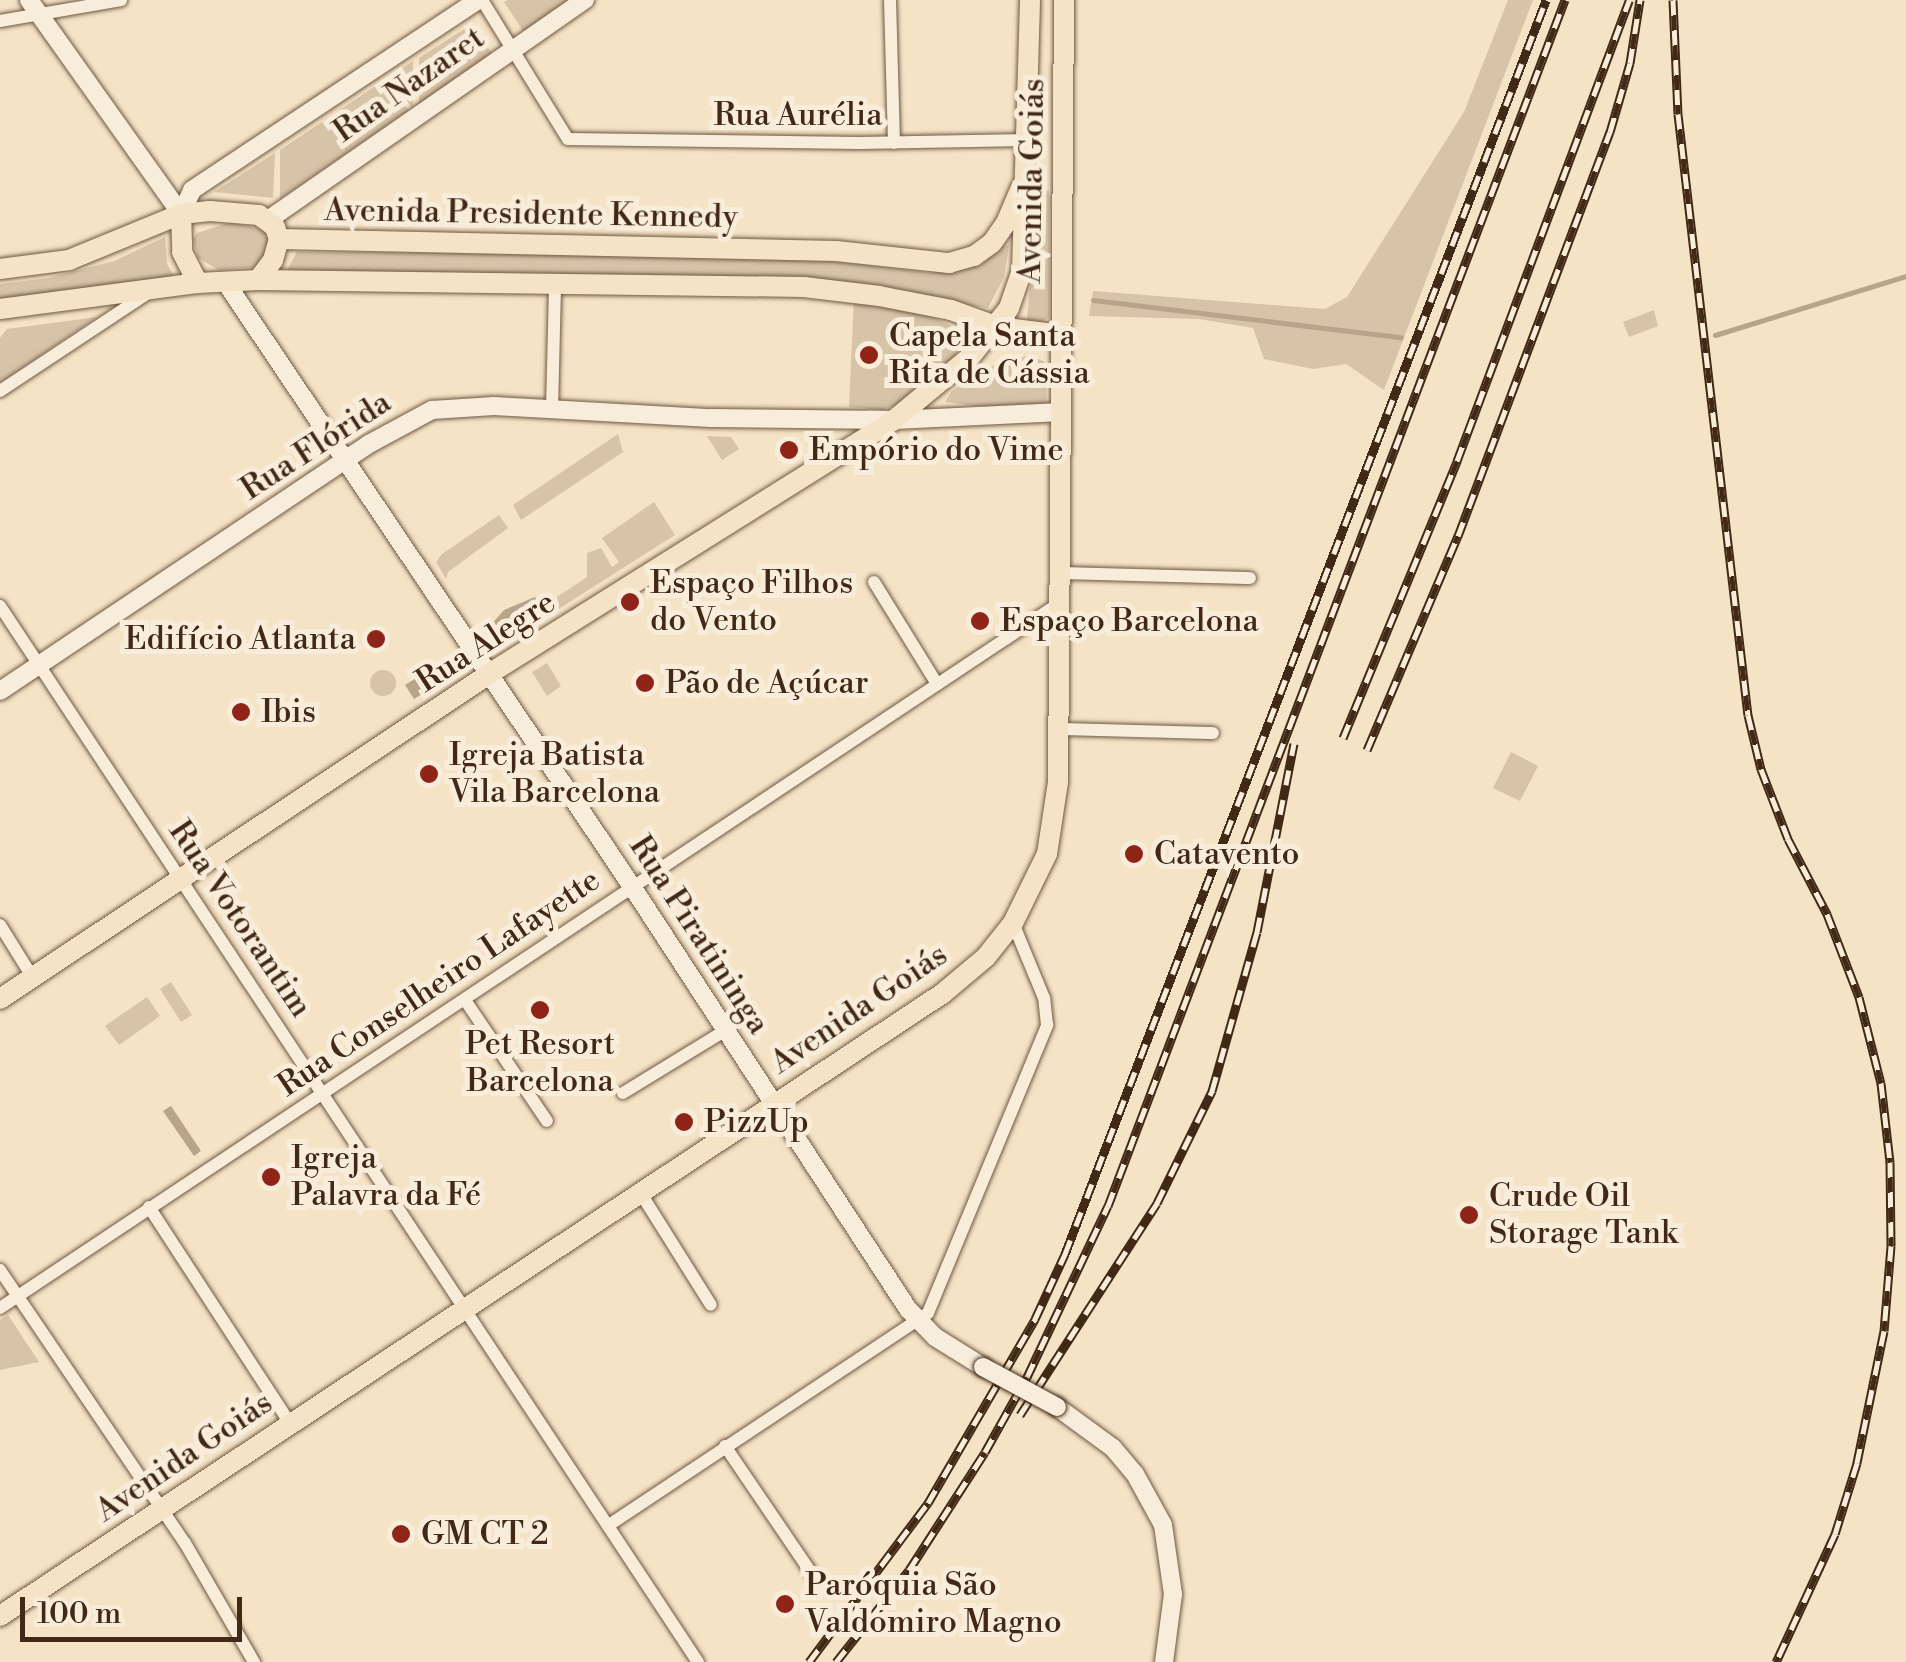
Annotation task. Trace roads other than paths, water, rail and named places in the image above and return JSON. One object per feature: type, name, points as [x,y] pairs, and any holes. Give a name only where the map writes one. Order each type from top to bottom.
[{"type":"main road","name":"Avenida Goiás","points":[[998,326],[1013,302],[1022,271],[1030,0]]},
{"type":"main road","name":"Avenida Goiás","points":[[0,1616],[942,994],[986,958],[1013,923],[1037,879],[1051,838],[1059,729],[1064,0]]},
{"type":"main road","points":[[1028,140],[1044,140],[1052,147],[1060,229]]},
{"type":"main road","name":"Avenida Presidente Kennedy","points":[[0,269],[94,253],[181,214],[248,213],[273,230],[836,251],[949,263],[974,256],[992,243],[1016,203],[1028,166]]},
{"type":"main road","points":[[181,214],[182,252],[198,283]]},
{"type":"main road","points":[[258,280],[274,260],[273,230]]},
{"type":"main road","points":[[0,309],[198,283],[258,280],[834,290],[936,307],[998,326],[1060,335]]},
{"type":"main road","name":"Rua Alegre","points":[[0,999],[489,674],[894,420],[941,384],[998,326]]},
{"type":"street","points":[[0,21],[34,8],[121,0]]},
{"type":"street","points":[[480,0],[514,48]]},
{"type":"street","name":"Rua Nazaret","points":[[181,214],[192,190],[480,0]]},
{"type":"street","name":"Rua Nazaret","points":[[273,230],[514,48],[585,0]]},
{"type":"street","points":[[890,0],[894,143]]},
{"type":"street","points":[[34,8],[181,214]]},
{"type":"street","name":"Rua Aurélia","points":[[514,48],[568,139],[894,143],[1028,140]]},
{"type":"street","name":"Rua Piratininga","points":[[226,283],[920,1322],[982,1367],[1057,1407],[1113,1448],[1135,1474],[1163,1526],[1173,1594],[1164,1662]]},
{"type":"street","points":[[552,410],[555,285]]},
{"type":"street","points":[[0,391],[153,290]]},
{"type":"street","name":"Rua Flórida","points":[[0,691],[407,419],[432,410],[494,406],[711,418],[894,420],[1062,412]]},
{"type":"street","points":[[1058,573],[1250,578]]},
{"type":"street","points":[[874,582],[937,684]]},
{"type":"street","name":"Rua Conselheiro Lafayette","points":[[0,1308],[1058,604]]},
{"type":"street","name":"Rua Votorantim","points":[[0,606],[698,1662]]},
{"type":"street","points":[[1059,729],[1213,733]]},
{"type":"street","points":[[610,1526],[725,1446],[920,1322],[935,1300],[1047,1026],[1044,998],[1013,923]]},
{"type":"street","points":[[0,924],[33,978]]},
{"type":"street","points":[[465,1000],[547,1121]]},
{"type":"street","points":[[623,1093],[726,1030]]},
{"type":"street","points":[[640,1192],[711,1305]]},
{"type":"street","points":[[150,1208],[290,1423]]},
{"type":"street","points":[[0,1270],[162,1508],[254,1662]]},
{"type":"street","points":[[725,1446],[814,1577]]},
{"type":"waterway","points":[[1715,335],[1906,276]]},
{"type":"waterway","points":[[1093,300],[1401,337]]},
{"type":"railway","points":[[809,1662],[928,1503],[1035,1319],[1065,1254],[1546,0]]},
{"type":"railway","points":[[836,1662],[909,1570],[985,1452],[1027,1377],[1108,1206],[1565,0]]},
{"type":"railway","points":[[1343,738],[1457,461],[1629,0]]},
{"type":"railway","points":[[1367,750],[1458,536],[1610,132],[1630,63],[1640,0]]},
{"type":"railway","points":[[1673,0],[1678,114],[1748,715],[1761,769],[1788,839],[1827,914],[1859,997],[1881,1083],[1890,1162],[1891,1246],[1884,1331],[1857,1463],[1835,1534],[1776,1662]]},
{"type":"railway","points":[[1020,1415],[1157,1203],[1212,1091],[1257,932],[1294,744]]},
{"type":"place","name":"Capela Santa Rita de Cássia","points":[[869,355]]},
{"type":"place","name":"Empório do Vime","points":[[789,450]]},
{"type":"place","name":"Espaço Filhos do Vento","points":[[630,602]]},
{"type":"place","name":"Espaço Barcelona","points":[[980,621]]},
{"type":"place","name":"Edifício Atlanta","points":[[376,639]]},
{"type":"place","name":"Pão de Açúcar","points":[[645,683]]},
{"type":"place","name":"Ibis","points":[[241,712]]},
{"type":"place","name":"Igreja Batista Vila Barcelona","points":[[429,774]]},
{"type":"place","name":"Catavento","points":[[1134,854]]},
{"type":"place","name":"Pet Resort Barcelona","points":[[540,1010]]},
{"type":"place","name":"PizzUp","points":[[684,1122]]},
{"type":"place","name":"Igreja Palavra da Fé","points":[[271,1177]]},
{"type":"place","name":"Crude Oil Storage Tank","points":[[1469,1215]]},
{"type":"place","name":"GM CT 2","points":[[401,1534]]},
{"type":"place","name":"Paróquia São Valdomiro Magno","points":[[785,1604]]}]
